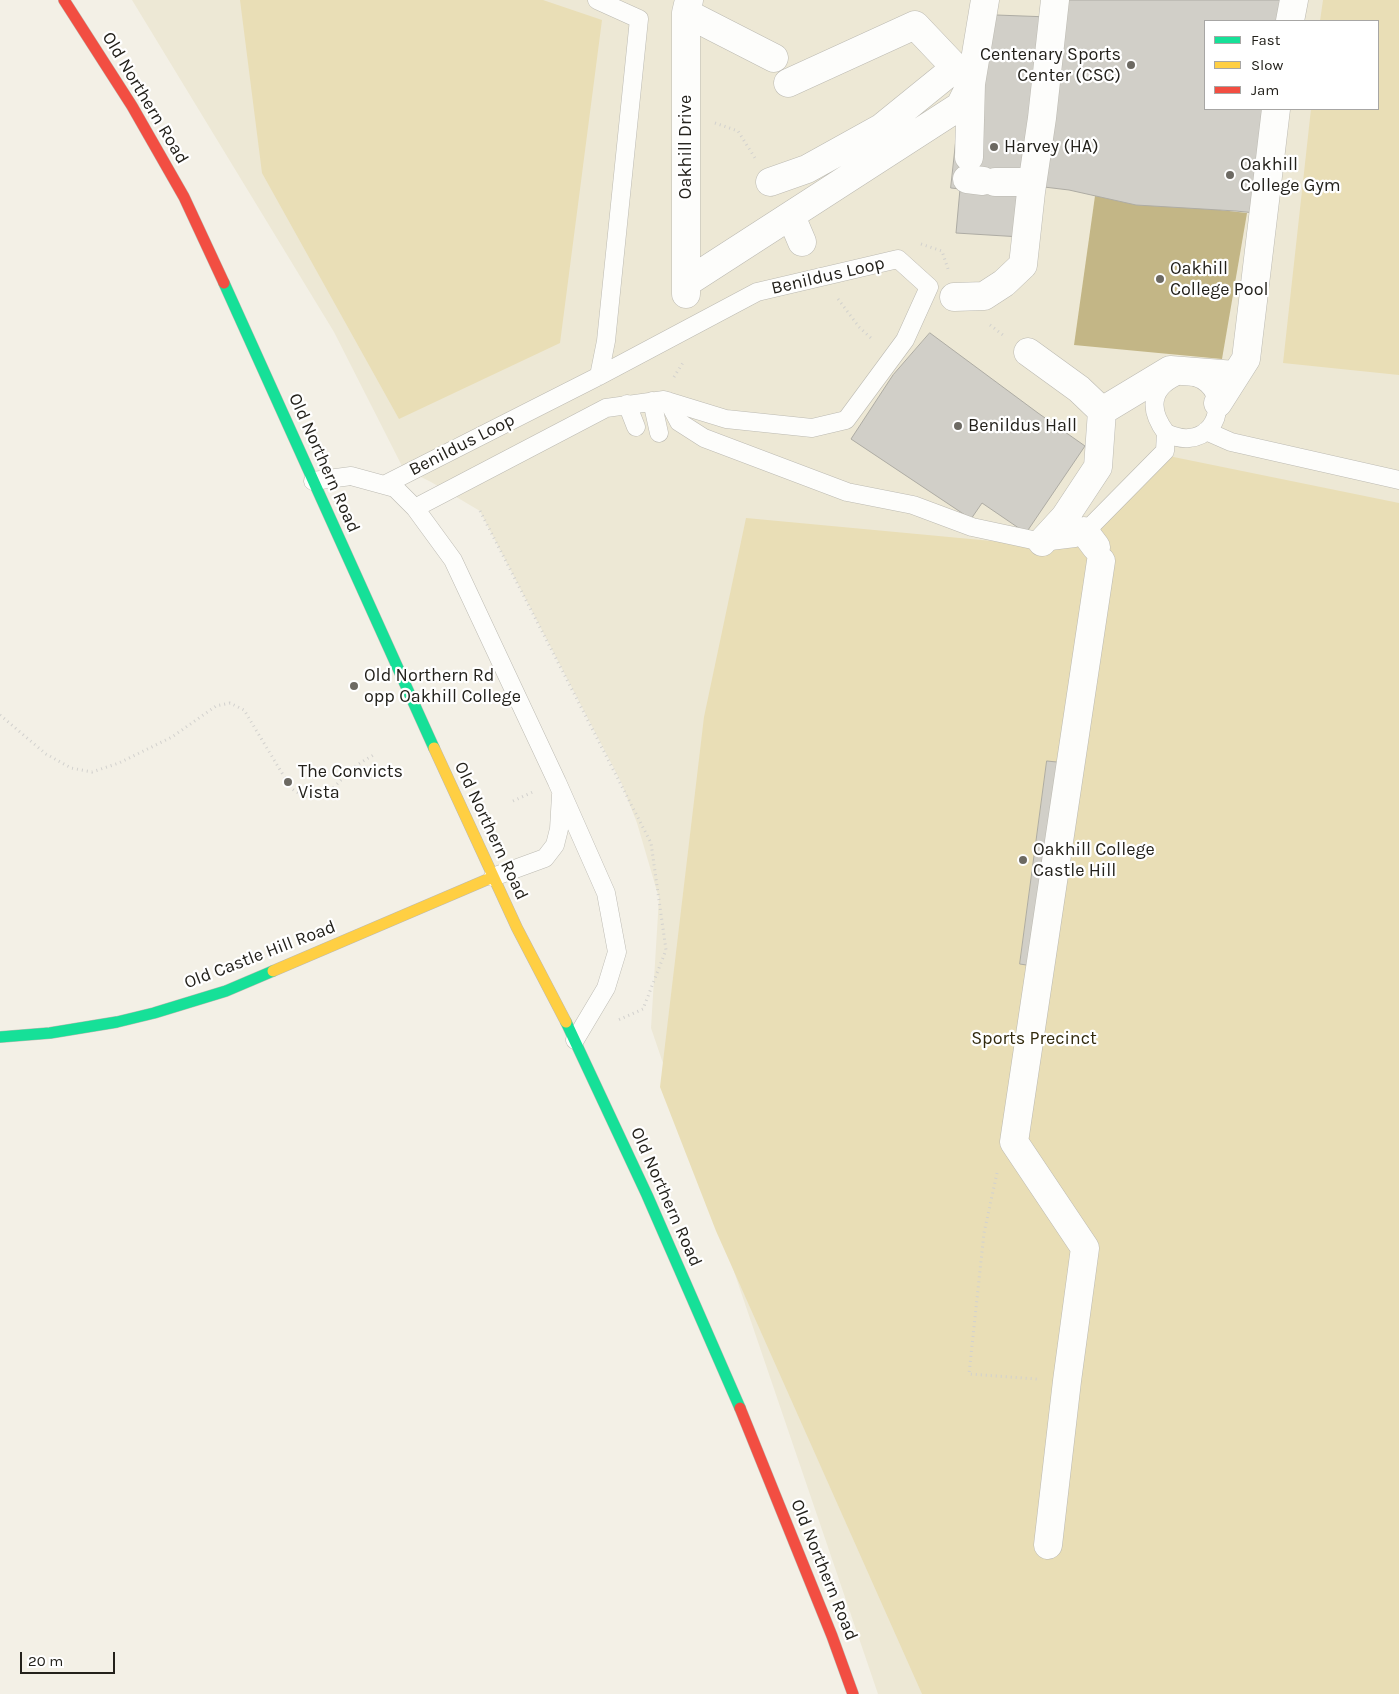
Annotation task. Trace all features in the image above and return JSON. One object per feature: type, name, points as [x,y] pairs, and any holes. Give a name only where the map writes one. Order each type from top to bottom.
[{"type":"main road","name":"Old Northern Road","points":[[64,0],[132,106],[184,197],[238,312],[520,936],[574,1040],[647,1195],[730,1384],[832,1636],[853,1694]]},
{"type":"main road","name":"Old Castle Hill Road","points":[[0,1037],[50,1033],[117,1022],[226,991],[493,877]]},
{"type":"street","points":[[802,242],[791,216],[960,106],[963,76],[984,0]]},
{"type":"street","points":[[954,297],[984,296],[1004,283],[1023,265],[1042,118],[1054,0]]},
{"type":"street","points":[[1290,20],[1294,0]]},
{"type":"street","points":[[687,6],[774,58]]},
{"type":"street","name":"Oakhill Drive","points":[[687,6],[686,289],[791,216]]},
{"type":"street","points":[[788,83],[915,25],[963,76],[978,175],[1032,182]]},
{"type":"street","points":[[770,182],[807,169],[881,128],[963,76]]},
{"type":"street","points":[[1218,403],[1246,358],[1276,110]]},
{"type":"street","points":[[1028,352],[1079,389],[1102,412],[1098,467],[1064,517],[1042,542]]},
{"type":"street","points":[[1102,412],[1170,370],[1236,375]]},
{"type":"street","points":[[1048,1545],[1085,1248],[1014,1142],[1094,547]]},
{"type":"lane","points":[[597,0],[639,19],[606,340],[599,376]]},
{"type":"lane","name":"Benildus Loop","points":[[384,485],[599,376],[758,292],[898,259],[930,287],[905,340],[846,420],[812,428],[726,419],[660,401],[606,408],[415,508]]},
{"type":"lane","points":[[660,401],[678,422],[704,438],[847,492],[913,505],[972,527],[1042,542],[1075,538],[1094,547],[1165,451],[1166,433],[1155,415],[1154,404],[1156,394],[1170,379],[1180,375],[1191,375],[1209,384],[1215,393],[1218,403],[1217,414],[1213,423],[1206,431],[1197,437],[1189,438],[1181,438],[1166,433]]},
{"type":"lane","points":[[659,433],[660,401]]},
{"type":"lane","points":[[627,404],[636,427]]},
{"type":"lane","points":[[1206,431],[1231,442],[1399,480]]},
{"type":"lane","points":[[313,481],[351,476],[396,488],[415,508],[453,560],[606,893],[617,952],[606,988],[574,1040]]},
{"type":"lane","points":[[493,877],[545,858],[555,845],[559,829],[561,792]]},
{"type":"path","points":[[686,113],[738,131],[770,182]]},
{"type":"path","points":[[912,244],[922,244],[942,250],[954,297]]},
{"type":"path","points":[[833,293],[858,327],[879,345]]},
{"type":"path","points":[[674,378],[688,354]]},
{"type":"path","points":[[480,511],[651,844],[666,950],[643,1009],[613,1022]]},
{"type":"path","points":[[0,715],[46,754],[71,768],[92,772],[119,764],[172,737],[216,706],[230,703],[244,710],[291,788],[301,796],[317,798],[332,790],[353,768],[375,754]]},
{"type":"path","points":[[513,801],[540,789]]},
{"type":"path","points":[[1014,1142],[999,1166],[984,1233],[969,1374],[1067,1381]]},
{"type":"shaded area","name":"Oakhill College Castle Hill","points":[[132,0],[1399,0],[1399,1694],[878,1694],[651,1028],[659,898],[637,823],[621,782],[480,511],[403,468],[334,332]]},
{"type":"shaded area","name":"Oakhill College Pool","points":[[1095,196],[1247,213],[1222,359],[1074,345]]},
{"type":"green space","points":[[240,0],[543,0],[602,20],[560,343],[399,419],[262,173]]},
{"type":"green space","points":[[1323,0],[1399,0],[1399,375],[1283,363],[1311,110],[1379,110],[1379,20],[1320,20]]},
{"type":"green space","name":"Sports Precinct","points":[[1154,453],[1399,503],[1399,1694],[922,1694],[716,1231],[660,1087],[704,717],[746,518],[1056,547]]},
{"type":"building","name":"Centenary Sports Center (CSC)","points":[[1065,0],[1289,0],[1287,20],[1204,20],[1204,110],[1277,110],[1265,214],[1136,205],[1069,190],[1044,187]]},
{"type":"building","name":"Harvey (HA)","points":[[970,14],[1049,17],[1021,237],[956,233],[960,189],[951,188]]},
{"type":"building","name":"Benildus Hall","points":[[930,333],[1085,446],[1026,533],[982,503],[971,519],[851,439],[893,375]]},
{"type":"building","points":[[1047,761],[1076,764],[1051,969],[1020,964]]},
{"type":"traffic: fast","points":[[224,283],[434,748]]},
{"type":"traffic: fast","points":[[0,1037],[50,1033],[117,1022],[226,991],[273,971]]},
{"type":"traffic: fast","points":[[566,1022],[647,1195],[740,1408]]},
{"type":"traffic: slow","points":[[434,748],[517,928],[566,1022]]},
{"type":"traffic: slow","points":[[273,971],[493,877]]},
{"type":"traffic: jam","points":[[64,0],[132,106],[184,197],[224,283]]},
{"type":"traffic: jam","points":[[740,1408],[832,1636],[853,1694]]},
{"type":"place","name":"Centenary Sports Center (CSC)","points":[[1131,65]]},
{"type":"place","name":"Harvey (HA)","points":[[994,147]]},
{"type":"place","name":"Oakhill College Gym","points":[[1230,175]]},
{"type":"place","name":"Oakhill College Pool","points":[[1160,279]]},
{"type":"place","name":"Benildus Hall","points":[[958,426]]},
{"type":"place","name":"Old Northern Rd opp Oakhill College","points":[[354,686]]},
{"type":"place","name":"The Convicts Vista","points":[[288,782]]},
{"type":"place","name":"Oakhill College Castle Hill","points":[[1023,860]]}]
